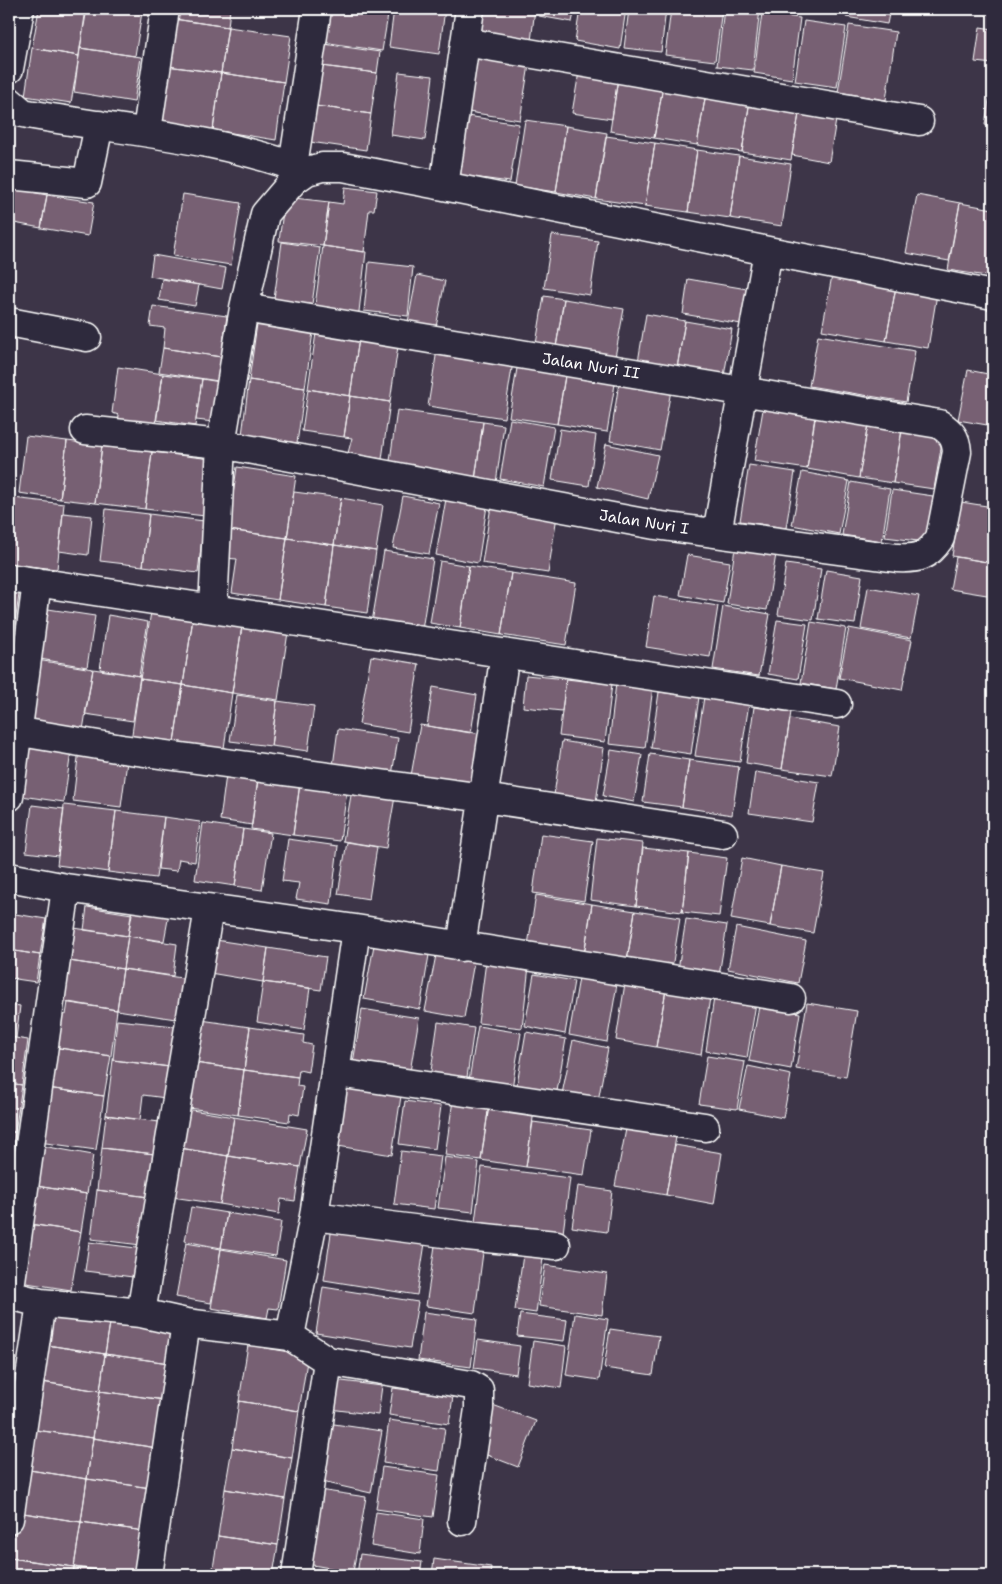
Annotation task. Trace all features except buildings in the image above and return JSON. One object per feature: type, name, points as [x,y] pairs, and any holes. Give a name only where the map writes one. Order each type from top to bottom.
[{"type":"street","points":[[9,69],[20,9]]},
{"type":"street","points":[[147,131],[165,9]]},
{"type":"street","points":[[213,608],[221,444],[244,308],[265,214],[300,169],[317,9]]},
{"type":"street","points":[[444,186],[470,9]]},
{"type":"street","points":[[465,42],[919,121]]},
{"type":"street","points":[[9,101],[23,113],[147,131],[252,154],[300,169],[344,167],[993,295]]},
{"type":"street","points":[[9,176],[87,183],[99,125]]},
{"type":"street","points":[[717,533],[768,251]]},
{"type":"street","name":"Jalan Nuri II","points":[[244,308],[939,424]]},
{"type":"street","points":[[9,322],[87,337]]},
{"type":"street","name":"Jalan Nuri I","points":[[85,430],[221,444],[655,525],[916,559],[932,549],[940,538],[956,463],[956,442],[951,432],[939,424]]},
{"type":"street","points":[[9,578],[837,704]]},
{"type":"street","points":[[9,796],[14,731],[37,582]]},
{"type":"street","points":[[461,947],[505,652]]},
{"type":"street","points":[[14,731],[122,750],[484,798],[723,834]]},
{"type":"street","points":[[9,877],[66,888],[356,929],[791,998]]},
{"type":"street","points":[[66,888],[9,1295],[42,1302],[141,1313],[186,1323],[290,1336],[328,1361],[471,1385],[478,1390],[479,1409],[462,1521]]},
{"type":"street","points":[[141,1313],[209,909]]},
{"type":"street","points":[[290,1336],[314,1216],[337,1073],[356,929]]},
{"type":"street","points":[[337,1073],[705,1127]]},
{"type":"street","points":[[314,1216],[468,1236],[556,1245]]},
{"type":"street","points":[[9,1519],[14,1450],[42,1302]]},
{"type":"street","points":[[148,1575],[186,1323]]},
{"type":"street","points":[[296,1575],[328,1361]]}]
